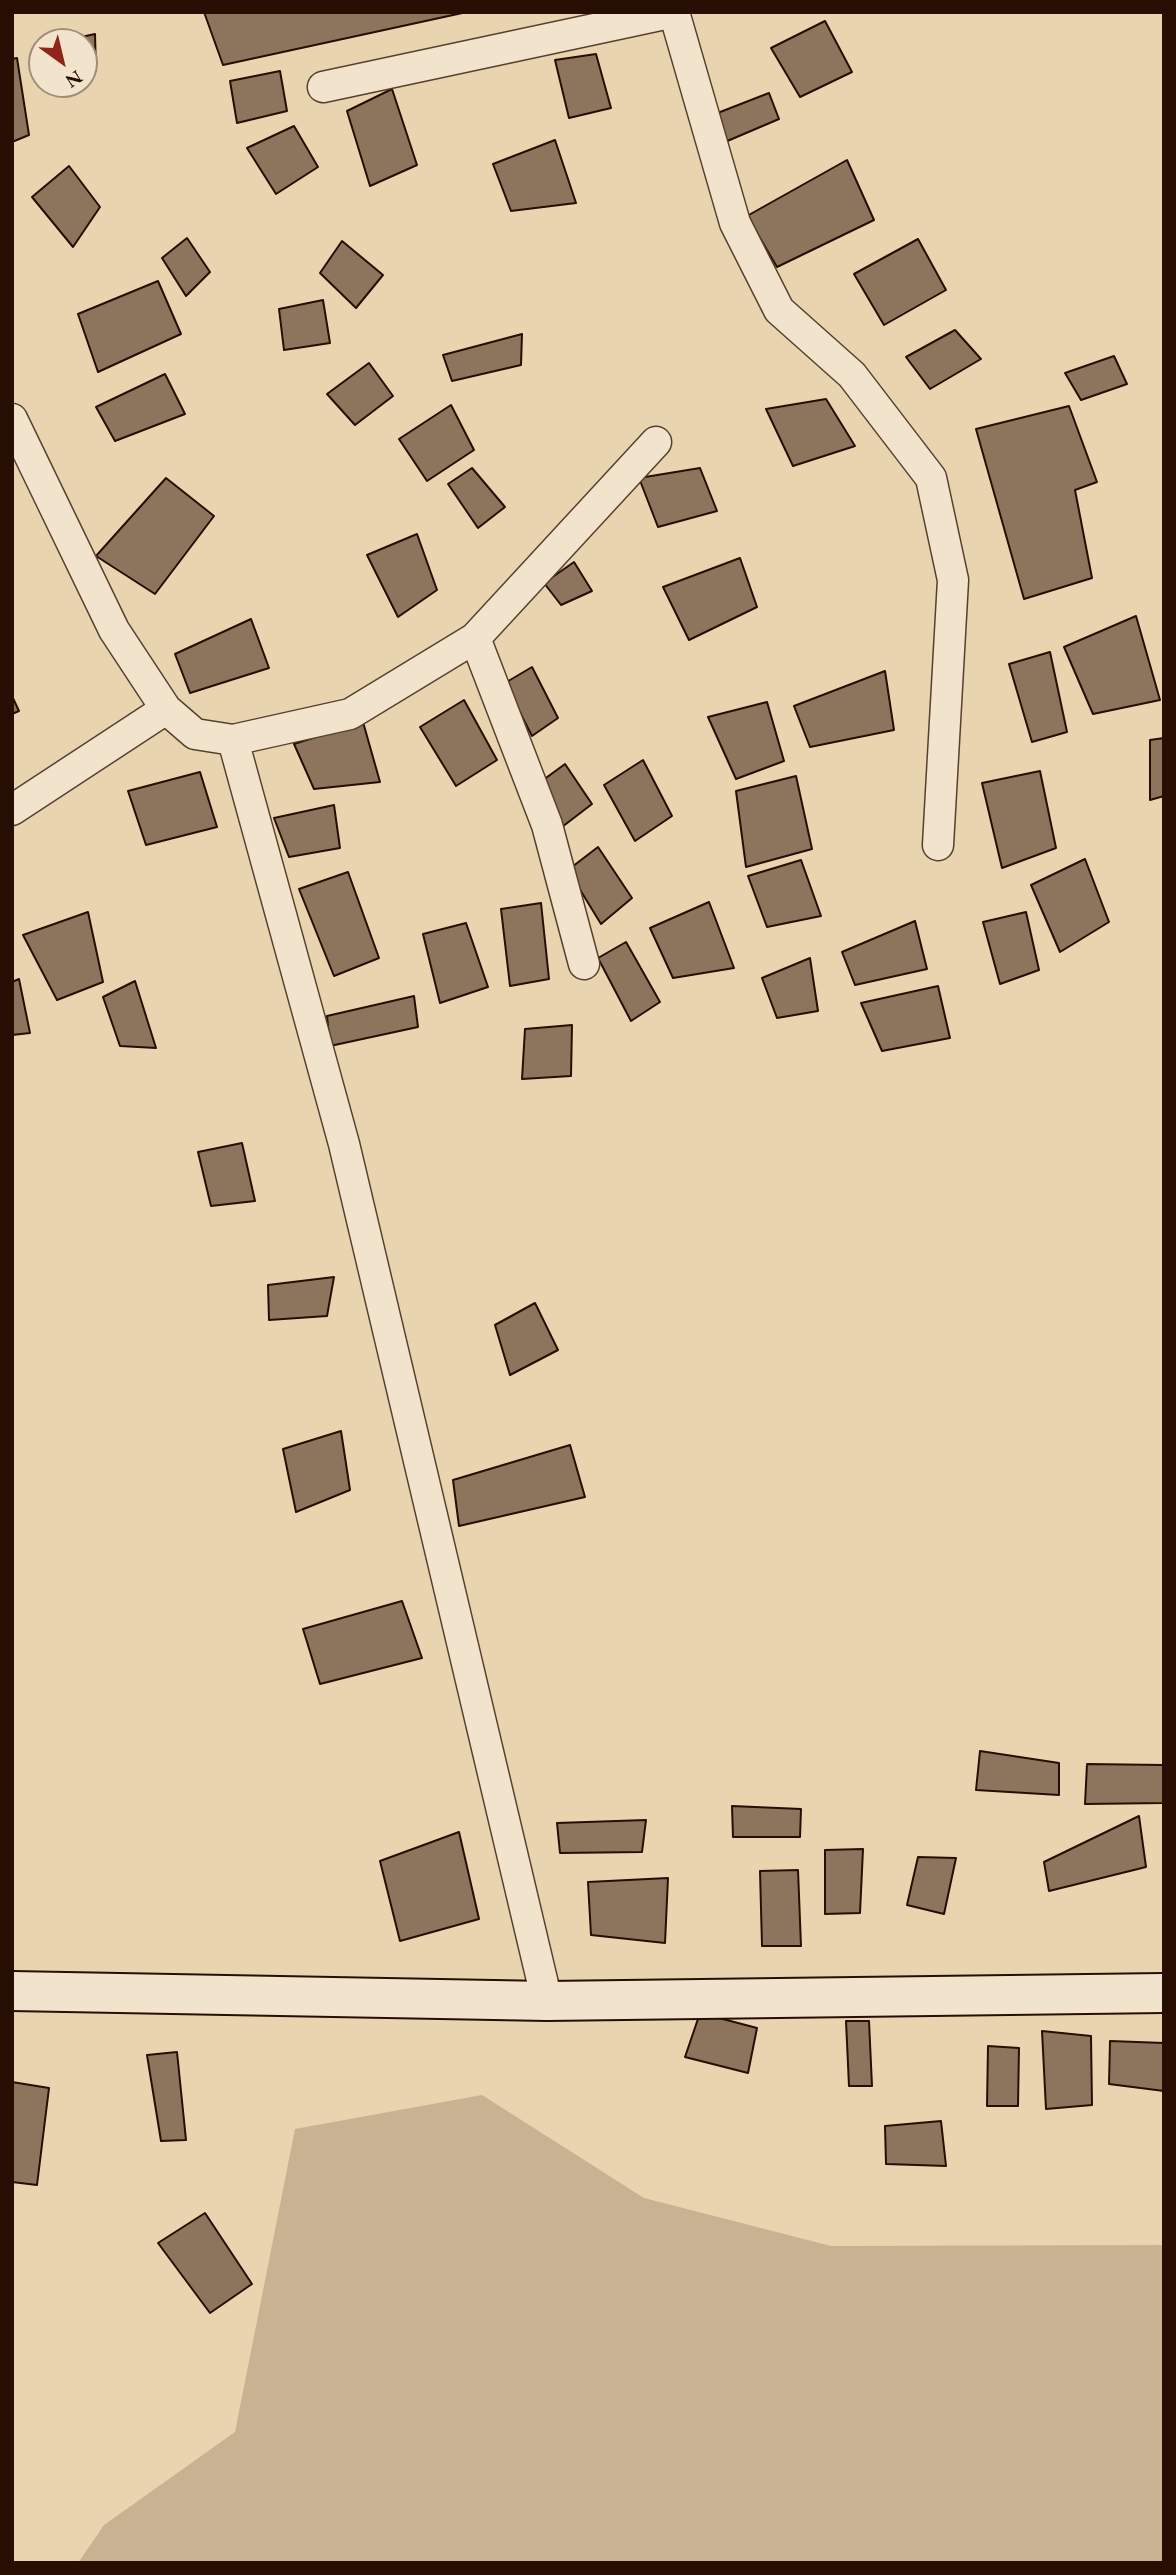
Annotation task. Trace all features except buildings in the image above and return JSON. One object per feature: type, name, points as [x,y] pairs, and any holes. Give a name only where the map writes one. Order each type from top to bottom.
[{"type":"street","points":[[323,87],[674,12],[734,223],[779,310],[852,375],[931,478],[953,580],[938,845]]},
{"type":"street","points":[[12,419],[114,630],[166,709],[195,734],[233,740],[350,714],[475,638],[656,442]]},
{"type":"street","points":[[475,638],[547,825],[584,964]]},
{"type":"street","points":[[12,810],[166,709]]},
{"type":"street","points":[[233,740],[344,1144],[547,2001]]},
{"type":"street","points":[[12,1991],[547,2001],[1164,1993]]},
{"type":"shaded area","points":[[482,2095],[644,2198],[831,2246],[1164,2245],[1164,2563],[78,2563],[104,2525],[235,2432],[295,2129]]}]
